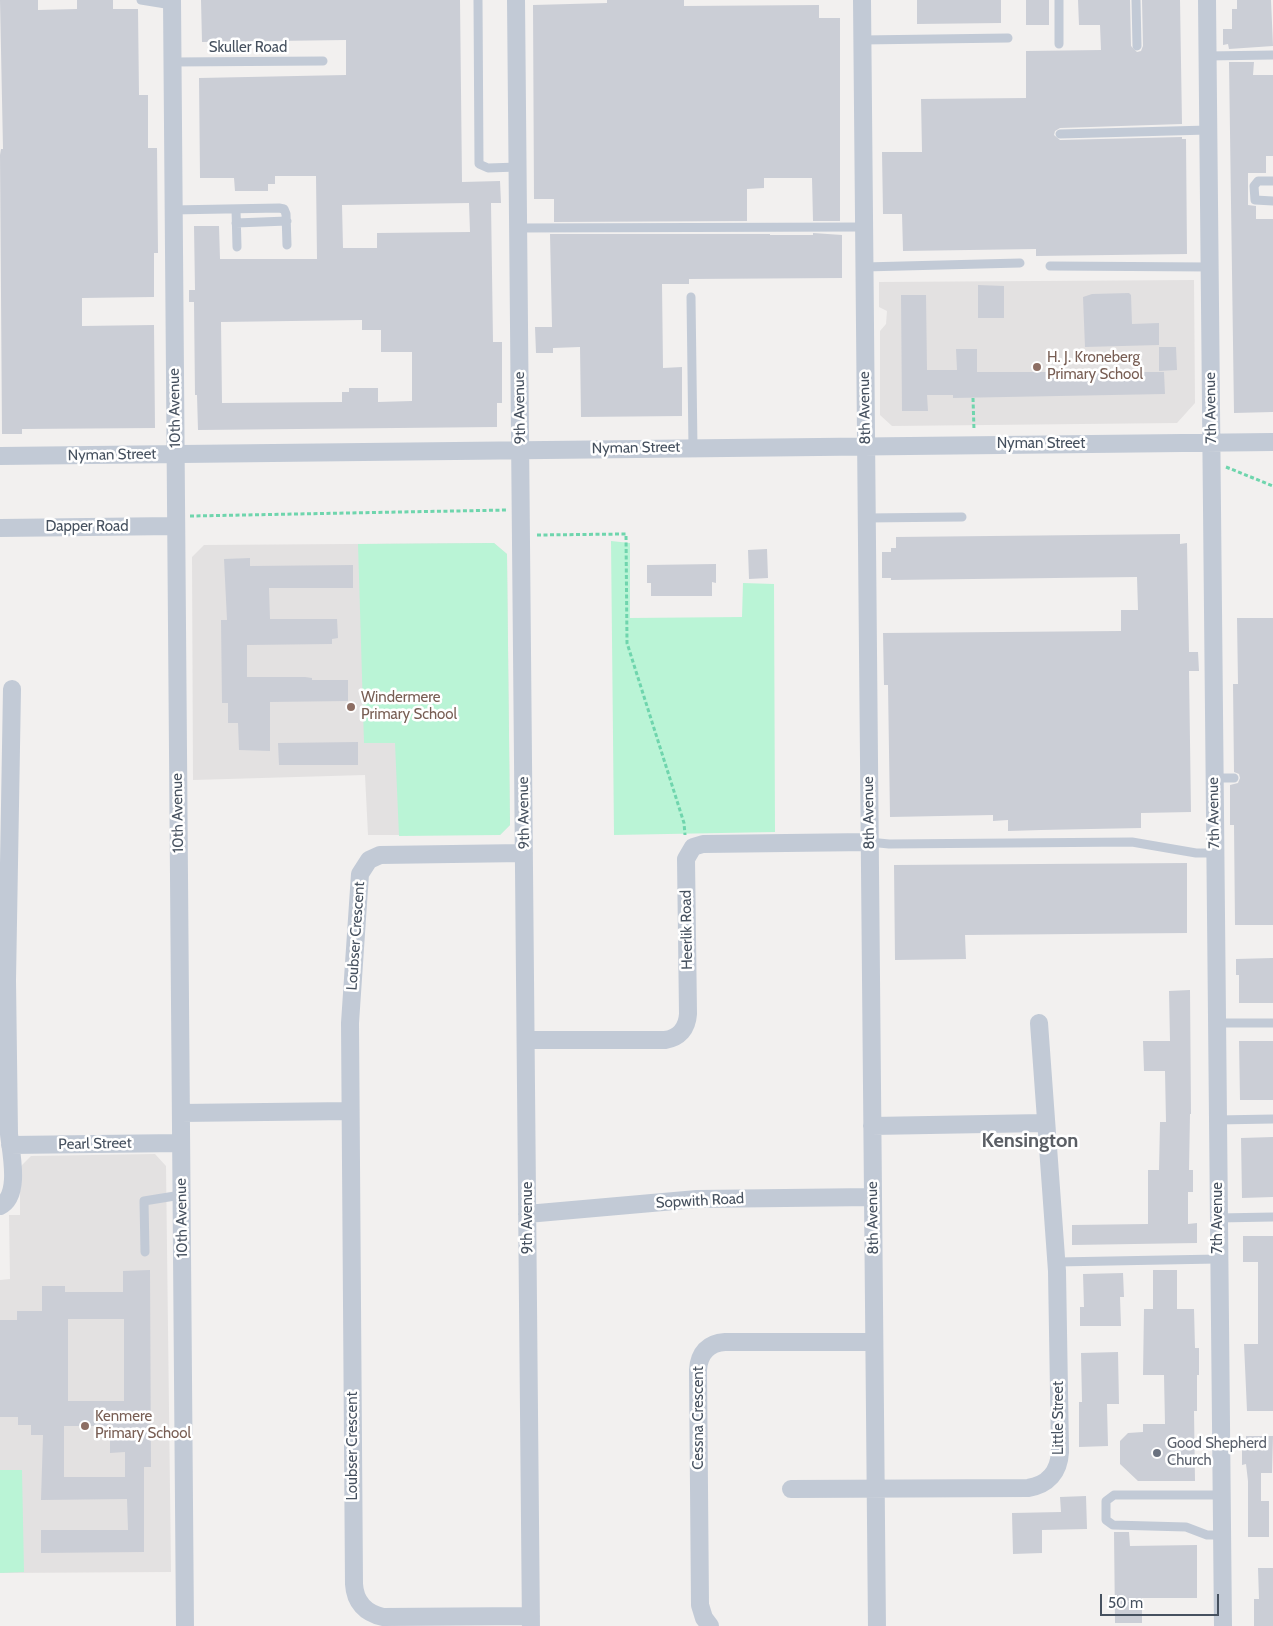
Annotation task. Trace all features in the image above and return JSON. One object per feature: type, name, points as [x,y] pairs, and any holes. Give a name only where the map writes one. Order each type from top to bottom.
[{"type":"street","name":"9th Avenue","points":[[516,0],[531,1621]]},
{"type":"street","name":"8th Avenue","points":[[862,0],[878,1626]]},
{"type":"street","name":"7th Avenue","points":[[1207,0],[1223,1626]]},
{"type":"street","name":"10th Avenue","points":[[172,3],[172,210],[176,454],[175,522],[185,1626]]},
{"type":"street","name":"Nyman Street","points":[[0,456],[1273,442]]},
{"type":"street","name":"Dapper Road","points":[[0,528],[175,522]]},
{"type":"street","points":[[0,1206],[9,1200],[12,1192],[5,845],[12,688]]},
{"type":"street","points":[[687,855],[693,847],[703,844],[869,842]]},
{"type":"street","name":"Loubser Crescent","points":[[524,853],[386,854],[374,857],[365,864],[359,880],[350,1024],[354,1564],[356,1597],[369,1613],[383,1617],[531,1621]]},
{"type":"street","name":"Heerlik Road","points":[[526,1040],[664,1040],[681,1033],[688,1022],[687,855]]},
{"type":"street","name":"Little Street","points":[[791,1489],[1028,1488],[1042,1484],[1054,1475],[1060,1452],[1056,1262],[1044,1123],[1039,1022]]},
{"type":"street","points":[[181,1113],[350,1111]]},
{"type":"street","points":[[872,1126],[1044,1123]]},
{"type":"street","name":"Pearl Street","points":[[10,1145],[181,1143]]},
{"type":"street","name":"Sopwith Road","points":[[528,1214],[697,1199],[873,1198]]},
{"type":"street","name":"Cessna Crescent","points":[[710,1626],[704,1618],[700,1605],[698,1370],[701,1355],[711,1345],[725,1342],[874,1342]]},
{"type":"lane","points":[[141,0],[172,3]]},
{"type":"lane","points":[[478,0],[479,164],[488,168],[518,168]]},
{"type":"lane","points":[[1059,0],[1059,44]]},
{"type":"lane","points":[[1136,0],[1137,46]]},
{"type":"lane","points":[[862,40],[1008,38]]},
{"type":"lane","points":[[1207,56],[1273,55]]},
{"type":"lane","name":"Skuller Road","points":[[172,62],[323,61]]},
{"type":"lane","points":[[1060,134],[1208,130]]},
{"type":"lane","points":[[1273,180],[1258,181],[1254,186],[1255,200],[1273,201]]},
{"type":"lane","points":[[172,210],[279,208],[284,210],[287,222],[287,245]]},
{"type":"lane","points":[[236,209],[237,248]]},
{"type":"lane","points":[[236,223],[287,222]]},
{"type":"lane","points":[[518,228],[863,226]]},
{"type":"lane","points":[[864,267],[1020,263]]},
{"type":"lane","points":[[1050,266],[1210,267]]},
{"type":"lane","points":[[691,297],[693,448]]},
{"type":"lane","points":[[866,518],[962,517]]},
{"type":"lane","points":[[1214,778],[1234,778]]},
{"type":"lane","points":[[869,842],[889,844],[1132,842],[1196,853],[1215,853]]},
{"type":"lane","points":[[1216,1023],[1273,1023]]},
{"type":"lane","points":[[1217,1120],[1273,1119]]},
{"type":"lane","points":[[145,1252],[144,1201],[181,1195]]},
{"type":"lane","points":[[1218,1218],[1273,1217]]},
{"type":"lane","points":[[1056,1262],[1218,1259]]},
{"type":"lane","points":[[1221,1495],[1114,1495],[1106,1502],[1106,1520],[1113,1526],[1186,1527],[1207,1535],[1222,1535]]},
{"type":"path","points":[[973,398],[974,430],[984,437],[984,445]]},
{"type":"path","points":[[1212,461],[1273,486]]},
{"type":"path","points":[[175,522],[521,510]]},
{"type":"path","points":[[521,535],[626,534],[627,643],[684,823],[687,855]]},
{"type":"shaded area","name":"H. J. Kroneberg Primary School","points":[[1194,280],[1195,403],[1177,423],[892,426],[880,415],[880,331],[886,324],[887,311],[879,307],[879,282]]},
{"type":"shaded area","name":"Windermere Primary School","points":[[494,543],[507,554],[510,825],[500,835],[368,835],[365,775],[193,780],[192,557],[204,545]]},
{"type":"shaded area","name":"Kenmere Primary School","points":[[155,1154],[166,1166],[171,1572],[0,1573],[0,1280],[10,1279],[9,1215],[20,1215],[20,1167],[31,1156]]},
{"type":"green space","points":[[611,541],[630,543],[630,618],[742,617],[743,583],[774,584],[775,832],[614,835]]},
{"type":"green space","points":[[494,543],[507,554],[510,825],[500,835],[399,836],[395,743],[364,743],[358,544]]},
{"type":"green space","points":[[0,1470],[22,1470],[24,1572],[0,1573]]},
{"type":"building","points":[[0,0],[38,0],[38,10],[77,9],[77,0],[113,0],[113,9],[138,9],[139,95],[148,95],[148,148],[157,148],[158,253],[154,253],[154,297],[82,298],[82,326],[154,325],[155,428],[22,429],[22,434],[2,434],[0,155],[1,149],[3,149]]},
{"type":"building","points":[[201,0],[460,0],[462,182],[500,181],[501,203],[491,203],[493,342],[502,342],[502,403],[497,403],[497,427],[198,430],[197,395],[195,395],[194,302],[189,302],[189,290],[195,290],[194,226],[219,226],[220,259],[317,259],[316,176],[275,176],[275,184],[268,184],[268,191],[235,191],[234,178],[200,178],[199,78],[346,75],[346,40],[202,42]],"holes":[[[469,203],[470,232],[377,233],[377,248],[343,248],[342,205]],[[362,320],[362,330],[381,330],[381,352],[412,352],[412,401],[378,402],[378,388],[349,388],[349,392],[342,392],[342,402],[222,403],[221,322]]]},
{"type":"building","points":[[607,0],[684,0],[684,6],[819,5],[819,18],[840,18],[840,221],[813,221],[812,178],[764,178],[764,188],[747,189],[747,221],[554,222],[554,199],[534,199],[533,5],[607,3]]},
{"type":"building","points":[[917,0],[1001,0],[1001,23],[917,24]]},
{"type":"building","points":[[1026,0],[1049,0],[1049,25],[1026,25]]},
{"type":"building","points":[[1078,0],[1130,0],[1131,46],[1137,52],[1141,51],[1143,46],[1142,0],[1180,0],[1182,124],[1060,128],[1055,131],[1054,135],[1060,140],[1182,137],[1182,139],[1186,139],[1187,254],[1036,256],[1036,249],[903,251],[902,214],[883,214],[882,152],[922,152],[921,99],[1026,98],[1026,51],[1101,50],[1100,25],[1079,25]]},
{"type":"building","points":[[1237,0],[1271,0],[1273,46],[1229,49],[1228,44],[1223,45],[1223,29],[1232,29],[1232,9],[1237,9]]},
{"type":"building","points":[[1229,62],[1254,62],[1253,75],[1273,75],[1273,156],[1266,156],[1266,173],[1248,173],[1248,205],[1256,206],[1256,219],[1273,219],[1273,412],[1234,413]]},
{"type":"building","points":[[813,233],[842,235],[842,278],[689,279],[689,284],[662,284],[663,368],[682,367],[682,416],[581,417],[580,347],[553,348],[553,353],[536,353],[535,327],[552,327],[550,234],[813,235]]},
{"type":"building","points":[[978,285],[1004,286],[1004,318],[978,318]]},
{"type":"building","points":[[1129,293],[1131,295],[1132,324],[1159,323],[1159,345],[1085,347],[1083,297],[1092,294]]},
{"type":"building","points":[[901,295],[926,295],[927,370],[957,370],[956,349],[977,349],[977,372],[1164,372],[1165,394],[953,398],[953,395],[927,395],[928,411],[902,411]]},
{"type":"building","points":[[1159,347],[1176,347],[1177,370],[1159,371]]},
{"type":"building","points":[[1180,534],[1180,544],[1187,543],[1189,652],[1198,652],[1199,671],[1189,671],[1191,812],[1141,813],[1141,828],[1008,831],[1008,820],[993,821],[993,815],[890,817],[888,685],[884,685],[883,633],[1121,631],[1121,610],[1138,610],[1137,577],[891,580],[891,578],[882,578],[882,552],[891,552],[891,548],[896,548],[896,537]]},
{"type":"building","points":[[767,549],[768,578],[749,579],[748,550]]},
{"type":"building","points":[[250,558],[250,566],[353,565],[353,588],[269,588],[270,619],[337,619],[338,638],[332,639],[332,644],[247,645],[247,677],[305,677],[312,678],[312,680],[348,680],[348,701],[270,702],[270,751],[239,750],[238,723],[228,723],[228,703],[222,703],[221,620],[227,620],[224,559]]},
{"type":"building","points":[[716,564],[716,583],[712,582],[712,596],[651,596],[651,583],[647,583],[647,565]]},
{"type":"building","points":[[1237,618],[1273,618],[1273,925],[1235,925],[1234,825],[1230,825],[1230,785],[1238,783],[1240,778],[1239,774],[1234,772],[1233,684],[1238,684]]},
{"type":"building","points":[[358,742],[358,765],[279,765],[278,743]]},
{"type":"building","points":[[1187,863],[1187,933],[965,935],[966,959],[895,960],[894,865]]},
{"type":"building","points":[[1273,958],[1273,1003],[1239,1003],[1239,975],[1236,975],[1236,959]]},
{"type":"building","points":[[1190,990],[1191,1114],[1189,1170],[1193,1170],[1193,1192],[1188,1192],[1188,1224],[1197,1223],[1197,1243],[1072,1245],[1072,1225],[1148,1224],[1148,1170],[1159,1170],[1160,1122],[1166,1122],[1165,1071],[1144,1071],[1143,1041],[1170,1041],[1169,991]]},
{"type":"building","points":[[1239,1041],[1273,1041],[1273,1100],[1240,1100]]},
{"type":"building","points":[[1273,1137],[1273,1197],[1242,1198],[1241,1138]]},
{"type":"building","points":[[1243,1236],[1273,1236],[1273,1411],[1247,1411],[1244,1344],[1258,1344],[1258,1262],[1243,1262]]},
{"type":"building","points":[[150,1270],[151,1467],[144,1467],[144,1552],[41,1553],[41,1530],[128,1530],[127,1499],[41,1500],[43,1435],[31,1435],[31,1425],[18,1425],[18,1417],[0,1417],[0,1320],[17,1320],[17,1311],[42,1311],[42,1286],[65,1286],[65,1292],[123,1292],[123,1271]],"holes":[[[68,1319],[124,1319],[124,1401],[68,1401]],[[64,1426],[110,1426],[110,1453],[125,1452],[125,1477],[64,1477]]]},
{"type":"building","points":[[1153,1270],[1177,1270],[1177,1309],[1194,1309],[1195,1348],[1199,1348],[1197,1411],[1194,1411],[1195,1481],[1138,1481],[1120,1464],[1120,1441],[1128,1433],[1143,1432],[1143,1424],[1165,1424],[1164,1375],[1143,1375],[1144,1309],[1153,1309]]},
{"type":"building","points":[[1123,1273],[1124,1297],[1120,1297],[1121,1326],[1080,1326],[1080,1307],[1084,1307],[1083,1274]]},
{"type":"building","points":[[1118,1352],[1119,1404],[1107,1404],[1108,1446],[1079,1447],[1079,1402],[1082,1402],[1081,1353]]},
{"type":"building","points":[[1246,1436],[1273,1436],[1272,1473],[1261,1473],[1261,1501],[1269,1501],[1269,1537],[1248,1537],[1248,1481],[1246,1464],[1242,1465],[1242,1450],[1246,1450]]},
{"type":"building","points":[[1086,1496],[1087,1529],[1042,1530],[1042,1553],[1013,1554],[1012,1513],[1061,1512],[1060,1497]]},
{"type":"building","points":[[1114,1532],[1129,1532],[1130,1546],[1197,1545],[1197,1598],[1142,1598],[1142,1623],[1115,1623]]},
{"type":"building","points":[[1258,1568],[1273,1568],[1273,1626],[1254,1626],[1254,1599],[1259,1599]]},
{"type":"place","name":"H. J. Kroneberg Primary School","points":[[1037,367]]},
{"type":"place","name":"Windermere Primary School","points":[[351,707]]},
{"type":"place","name":"Kenmere Primary School","points":[[85,1426]]},
{"type":"place","name":"Good Shepherd Church","points":[[1157,1453]]},
{"type":"district","name":"Kensington","points":[[1030,1141]]}]
